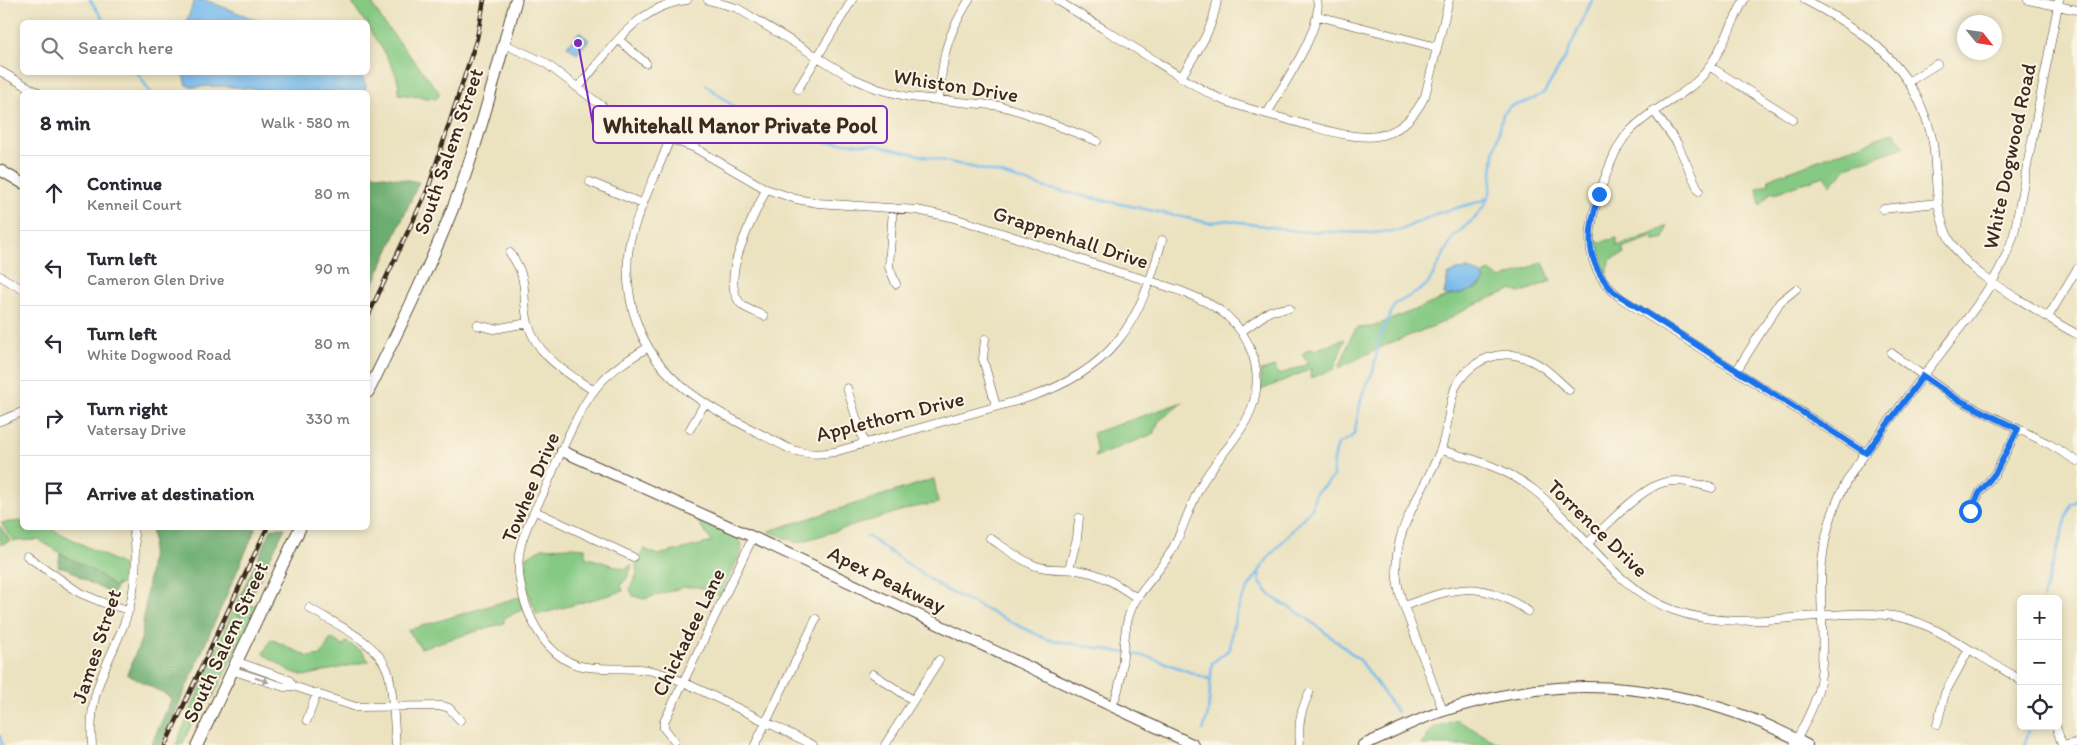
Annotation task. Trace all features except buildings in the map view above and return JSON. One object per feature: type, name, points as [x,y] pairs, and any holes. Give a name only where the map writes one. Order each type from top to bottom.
[{"type":"main road","name":"South Salem Street","points":[[370,388],[424,275],[459,192],[516,0]]},
{"type":"main road","points":[[0,170],[20,183]]},
{"type":"main road","name":"Apex Peakway","points":[[562,451],[753,537],[1194,745]]},
{"type":"main road","name":"South Salem Street","points":[[197,745],[299,530]]},
{"type":"main road","points":[[1362,745],[1443,711],[1507,694],[1582,687],[1631,690],[1714,707],[1767,725],[1796,742],[1807,745]]},
{"type":"street","points":[[578,88],[619,40],[643,16],[667,2],[687,0]]},
{"type":"street","name":"Whiston Drive","points":[[708,0],[737,8],[852,78],[878,89],[909,97],[980,103],[1013,109],[1098,141]]},
{"type":"street","points":[[798,89],[852,0]]},
{"type":"street","points":[[939,99],[942,60],[948,39],[969,0]]},
{"type":"street","points":[[1057,0],[1181,77],[1223,100],[1267,114],[1356,137],[1377,136],[1393,131],[1409,119],[1421,103],[1449,0]]},
{"type":"street","points":[[1181,77],[1208,34],[1218,0]]},
{"type":"street","points":[[1267,114],[1312,35],[1318,16],[1317,0]]},
{"type":"street","points":[[1744,0],[1708,66],[1688,88],[1653,110],[1628,133],[1613,156],[1590,227],[1590,251],[1594,263],[1607,286],[1622,299],[1866,453]]},
{"type":"street","points":[[1805,0],[1848,23],[1871,40],[1889,57],[1908,82],[1922,109],[1931,136],[1934,150],[1937,203],[1943,225],[1952,244],[1971,266],[1992,283],[2077,334]]},
{"type":"street","points":[[2028,0],[2058,3],[2077,10]]},
{"type":"street","name":"White Dogwood Road","points":[[1796,742],[1810,713],[1820,683],[1823,615],[1822,566],[1829,524],[1839,497],[1866,453],[1992,283],[2004,261],[2014,234],[2058,3]]},
{"type":"street","points":[[1318,16],[1437,47]]},
{"type":"street","points":[[619,40],[646,63]]},
{"type":"street","name":"Grappenhall Drive","points":[[504,44],[544,62],[619,119],[694,148],[766,189],[796,199],[818,203],[918,210],[950,217],[1149,281],[1211,305],[1225,314],[1242,331],[1251,350],[1256,369],[1256,384],[1251,409],[1202,482],[1170,555],[1137,598],[1129,615],[1118,688],[1111,707]]},
{"type":"street","points":[[1908,82],[1936,64]]},
{"type":"street","points":[[1708,66],[1793,119]]},
{"type":"street","points":[[0,71],[33,90]]},
{"type":"street","points":[[1653,110],[1676,143],[1699,191]]},
{"type":"street","name":"Applethorn Drive","points":[[670,138],[643,204],[630,243],[627,274],[632,308],[637,326],[647,348],[679,385],[706,403],[797,452],[821,455],[1050,391],[1072,380],[1092,367],[1126,331],[1140,306],[1162,240]]},
{"type":"street","points":[[590,182],[643,204]]},
{"type":"street","points":[[764,316],[744,307],[739,301],[732,284],[732,276],[737,257],[766,189]]},
{"type":"street","points":[[1883,210],[1937,203]]},
{"type":"street","points":[[893,208],[889,267],[896,284]]},
{"type":"street","points":[[510,253],[520,267],[528,323],[536,342],[549,358],[594,391]]},
{"type":"street","points":[[2048,317],[2077,269]]},
{"type":"street","points":[[0,276],[20,288]]},
{"type":"street","points":[[1737,370],[1780,302],[1796,289]]},
{"type":"street","points":[[1242,331],[1270,311],[1289,308]]},
{"type":"street","points":[[477,325],[494,329],[528,323]]},
{"type":"street","points":[[985,339],[983,359],[996,406]]},
{"type":"street","name":"Towhee Drive","points":[[647,348],[611,372],[594,391],[562,451],[521,545],[519,571],[527,606],[537,630],[551,649],[560,657],[576,664],[598,668],[631,667],[647,669],[684,682],[813,745]]},
{"type":"street","points":[[1891,353],[1955,398],[2049,444],[2077,460]]},
{"type":"street","points":[[1443,711],[1404,606],[1396,574],[1400,534],[1407,516],[1441,450],[1455,388],[1467,370],[1483,359],[1501,355],[1525,358],[1541,366],[1569,390]]},
{"type":"street","points":[[847,388],[864,443]]},
{"type":"street","points":[[690,429],[706,403]]},
{"type":"street","points":[[0,421],[20,413]]},
{"type":"street","points":[[1970,511],[1980,492],[2000,465],[2018,429]]},
{"type":"street","name":"Torrence Drive","points":[[1441,450],[1486,463],[1516,478],[1536,492],[1611,570],[1636,591],[1658,604],[1692,616],[1734,622],[1823,615],[1871,614],[1901,617],[1929,626],[2017,678]]},
{"type":"street","points":[[1587,544],[1640,495],[1662,483],[1680,482],[1712,488]]},
{"type":"street","points":[[535,511],[633,557]]},
{"type":"street","points":[[1069,569],[1077,538],[1079,518]]},
{"type":"street","name":"James Street","points":[[92,745],[92,714],[95,694],[102,672],[123,628],[129,610],[135,565],[133,530]]},
{"type":"street","name":"Chickadee Lane","points":[[674,741],[664,728],[664,722],[753,537]]},
{"type":"street","points":[[990,538],[1030,563],[1047,569],[1069,569],[1102,576],[1137,598]]},
{"type":"street","points":[[26,556],[80,593],[104,603],[129,610]]},
{"type":"street","points":[[1404,606],[1438,593],[1468,589],[1498,594],[1528,611]]},
{"type":"street","points":[[309,608],[361,640],[378,654],[389,676],[396,745]]},
{"type":"street","points":[[755,745],[816,619]]},
{"type":"street","points":[[1937,725],[1945,693],[1969,649]]},
{"type":"street","points":[[885,745],[939,660]]},
{"type":"street","points":[[233,666],[289,680],[293,686],[356,707],[443,706],[449,708],[460,720]]},
{"type":"street","points":[[873,674],[914,700]]},
{"type":"street","points":[[1300,745],[1298,724],[1300,712],[1309,693]]},
{"type":"street","points":[[307,720],[317,694]]},
{"type":"street","points":[[2057,730],[2062,745]]},
{"type":"street","points":[[2067,745],[2077,743]]},
{"type":"green space","points":[[350,0],[370,0],[383,22],[439,92],[439,96],[435,99],[398,94],[399,87],[394,69],[370,30],[370,20],[364,20]]},
{"type":"green space","points":[[1894,132],[1904,147],[1849,166],[1831,185],[1824,176],[1775,193],[1772,191],[1760,206],[1757,188],[1769,184],[1768,179]]},
{"type":"green space","points":[[370,173],[419,182],[370,292]]},
{"type":"green space","points":[[1667,226],[1664,239],[1654,240],[1652,237],[1622,248],[1624,254],[1609,260],[1608,274],[1602,267],[1596,243],[1617,238],[1617,246],[1652,234]]},
{"type":"green space","points":[[1543,262],[1551,281],[1520,293],[1511,290],[1473,305],[1439,324],[1390,343],[1339,368],[1352,335],[1357,328],[1372,327],[1452,295],[1478,288],[1485,281],[1482,275],[1489,271],[1501,279]]},
{"type":"green space","points":[[1345,339],[1334,369],[1310,378],[1311,369],[1261,390],[1261,371],[1275,367],[1278,375],[1308,364],[1302,354],[1309,349],[1315,350]]},
{"type":"green space","points":[[1183,402],[1159,421],[1153,434],[1095,457],[1097,451],[1093,433]]},
{"type":"green space","points":[[934,479],[938,503],[910,508],[797,543],[769,531]]},
{"type":"green space","points":[[20,521],[20,530],[54,530],[123,565],[122,584],[113,586],[99,574],[90,571],[39,540],[13,541],[1,523]]},
{"type":"green space","points":[[697,521],[733,535],[742,544],[741,552],[720,596],[698,587],[684,587],[644,599],[633,596],[630,588],[637,574],[636,563],[644,549],[658,555],[712,542]]},
{"type":"green space","points":[[0,526],[10,541],[0,545]]},
{"type":"green space","points":[[151,530],[255,530],[161,745],[151,745],[172,698],[127,674],[141,640],[153,542]]},
{"type":"green space","points":[[271,530],[284,530],[241,617],[237,614],[236,605]]},
{"type":"green space","points":[[542,548],[585,548],[585,557],[625,569],[632,565],[627,578],[621,585],[623,591],[537,615],[528,591],[525,558]]},
{"type":"green space","points":[[60,553],[99,574],[113,586],[119,584],[112,594],[86,581],[67,568],[58,567]]},
{"type":"green space","points":[[519,597],[524,609],[504,618],[504,623],[421,648],[408,630]]},
{"type":"green space","points":[[258,604],[212,699],[205,694],[182,745],[176,745],[232,612],[241,617],[247,607]]},
{"type":"green space","points":[[331,638],[343,646],[346,642],[362,651],[369,661],[304,676],[290,671],[263,654],[271,639],[309,657],[321,655]]},
{"type":"green space","points":[[1457,720],[1501,745],[1421,745],[1433,728]]},
{"type":"water","points":[[195,0],[205,0],[257,20],[187,20]]},
{"type":"water","points":[[579,32],[589,40],[577,54],[567,46]]},
{"type":"water","points":[[184,75],[359,75],[366,85],[365,90],[264,90],[224,86],[192,87],[186,85]]},
{"type":"water","points":[[1468,269],[1482,275],[1485,281],[1476,288],[1466,292],[1444,295],[1448,275],[1457,270]]},
{"type":"waterway","points":[[90,0],[104,20]]},
{"type":"waterway","points":[[1203,730],[1208,714],[1212,663],[1230,649],[1232,630],[1240,603],[1249,587],[1268,558],[1312,508],[1315,494],[1333,477],[1334,460],[1338,444],[1354,434],[1362,395],[1373,371],[1380,336],[1395,304],[1428,284],[1453,237],[1476,217],[1485,204],[1490,193],[1494,154],[1503,114],[1511,106],[1527,102],[1544,93],[1566,56],[1592,0]]},
{"type":"waterway","points":[[139,75],[149,90]]},
{"type":"waterway","points":[[706,85],[770,135],[789,141],[801,140],[875,145],[1002,174],[1046,188],[1210,223],[1227,220],[1296,231],[1372,233],[1401,230],[1438,213],[1482,201],[1487,197]]},
{"type":"waterway","points":[[2043,595],[2071,504],[2077,501]]},
{"type":"waterway","points":[[867,536],[944,589],[1046,639],[1149,657],[1209,679]]},
{"type":"waterway","points":[[1259,574],[1260,583],[1272,597],[1307,618],[1361,661],[1397,712]]},
{"type":"waterway","points":[[2024,745],[2030,730]]},
{"type":"waterway","points":[[0,736],[2,745]]},
{"type":"railway","points":[[370,312],[428,189],[477,38],[484,0]]},
{"type":"railway","points":[[165,745],[266,530]]},
{"type":"place","name":"Whitehall Manor Private Pool","points":[[578,43]]},
{"type":"route","points":[[1599,194],[1590,227],[1590,251],[1597,271],[1607,286],[1622,299],[1866,453],[1923,376],[1955,398],[2018,429],[1996,472],[1980,492],[1970,511]]}]
